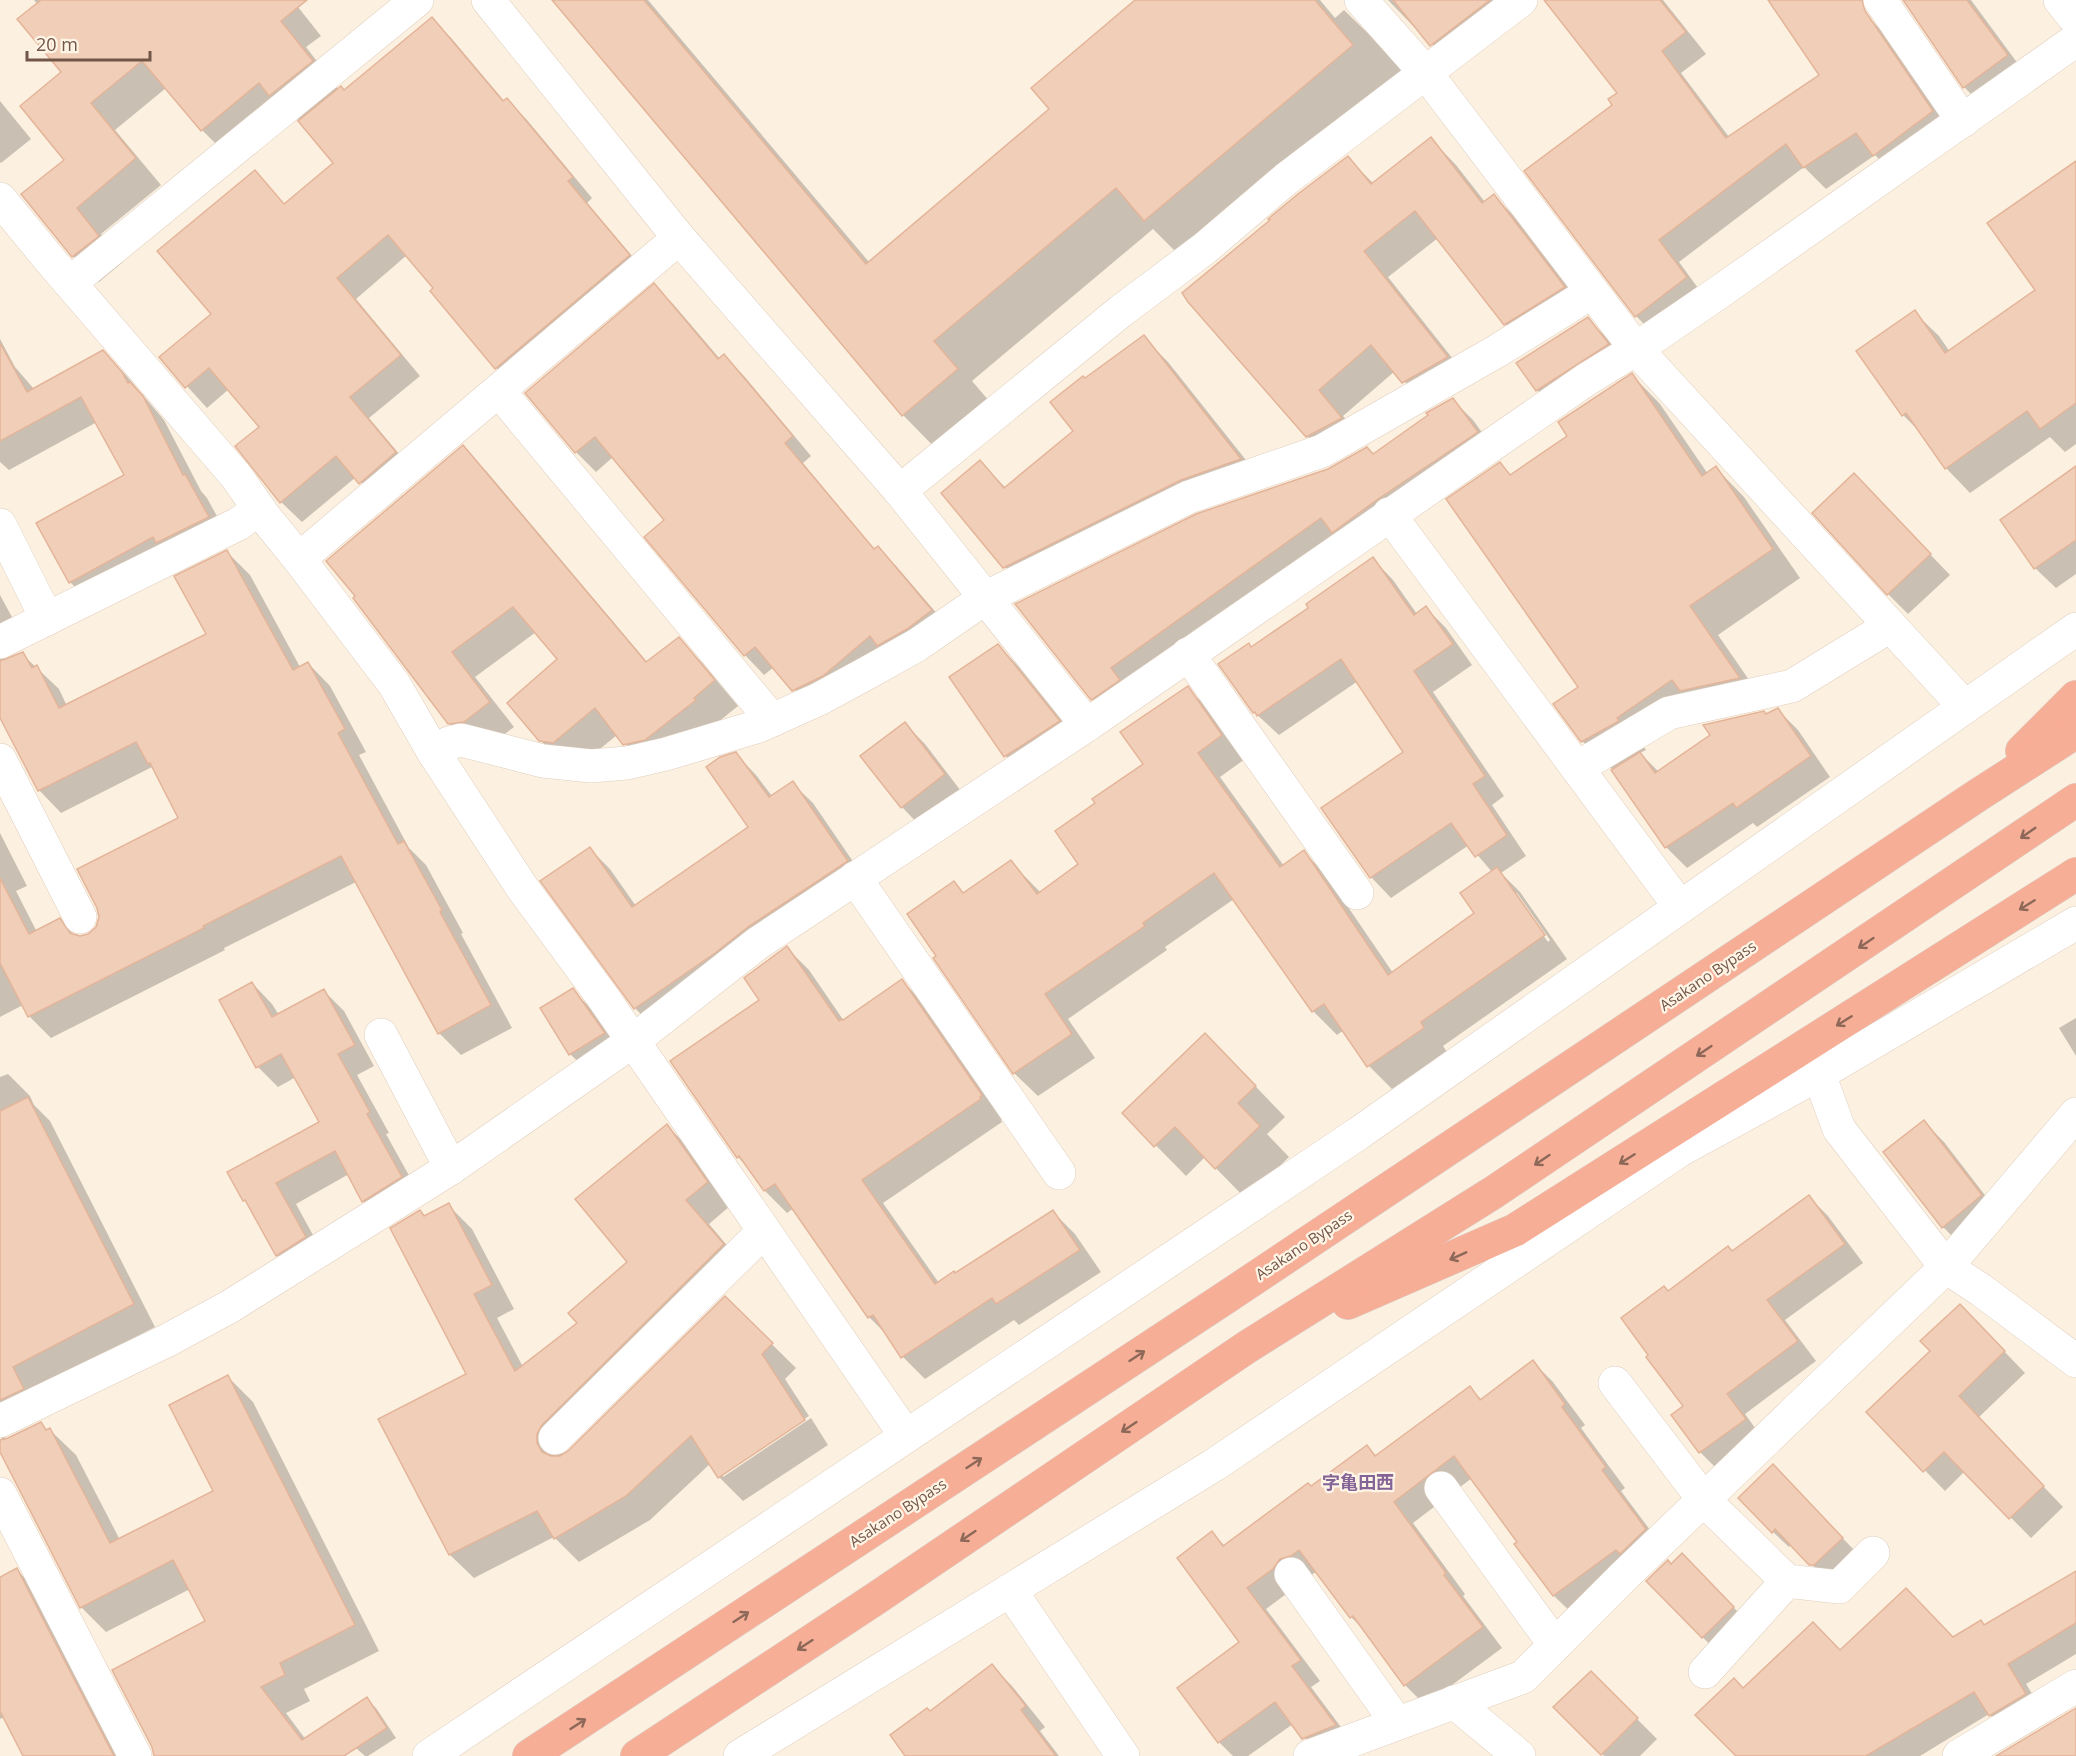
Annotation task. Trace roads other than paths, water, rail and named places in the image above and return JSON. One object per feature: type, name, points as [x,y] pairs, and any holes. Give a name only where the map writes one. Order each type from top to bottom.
[{"type":"highway","points":[[1978,795],[2076,697]]},
{"type":"highway","name":"Asakano Bypass","points":[[529,1756],[1215,1305],[1978,795],[2076,732]]},
{"type":"highway","points":[[637,1756],[875,1599],[1247,1347],[1494,1192],[2076,800]]},
{"type":"highway","points":[[1247,1347],[1515,1230],[2076,874]]},
{"type":"street","points":[[70,283],[417,0]]},
{"type":"street","points":[[488,0],[679,238],[900,491],[1087,725]]},
{"type":"street","points":[[1361,0],[1425,72],[1636,349],[1965,707]]},
{"type":"street","points":[[900,491],[1121,311],[1205,248],[1286,179],[1521,0]]},
{"type":"street","points":[[1880,0],[1963,121]]},
{"type":"street","points":[[2060,0],[2076,20]]},
{"type":"street","points":[[0,1421],[166,1341],[229,1307],[451,1168],[633,1041],[758,943],[1087,725],[1389,514],[1587,379],[1636,349],[2076,40]]},
{"type":"street","points":[[0,199],[236,476],[394,684],[434,753],[521,886],[633,1041],[906,1436]]},
{"type":"street","points":[[299,559],[679,238]]},
{"type":"street","points":[[434,753],[449,742],[461,740],[543,761],[591,766],[627,763],[666,754],[772,720],[819,699],[917,645],[985,598],[1189,497],[1322,451],[1497,351],[1592,291]]},
{"type":"street","points":[[499,391],[772,720]]},
{"type":"street","points":[[0,642],[238,524],[259,509]]},
{"type":"street","points":[[1389,514],[1680,907]]},
{"type":"street","points":[[0,525],[47,619]]},
{"type":"street","points":[[1577,768],[1669,713],[1792,686],[1890,626]]},
{"type":"street","points":[[429,1756],[1359,1133],[2076,629]]},
{"type":"street","points":[[1188,654],[1357,893]]},
{"type":"street","points":[[0,760],[80,917]]},
{"type":"street","points":[[855,878],[1059,1173]]},
{"type":"street","points":[[740,1756],[1214,1465],[1680,1150],[1819,1074],[2076,923]]},
{"type":"street","points":[[381,1035],[451,1168]]},
{"type":"street","points":[[1819,1074],[1839,1129],[1946,1267],[1981,1290],[2076,1361]]},
{"type":"street","points":[[1310,1756],[1523,1677],[1946,1267],[2076,1114]]},
{"type":"street","points":[[555,1438],[764,1231]]},
{"type":"street","points":[[1616,1383],[1704,1500],[1787,1581],[1839,1587],[1873,1553]]},
{"type":"street","points":[[1441,1488],[1555,1645]]},
{"type":"street","points":[[0,1494],[135,1756]]},
{"type":"street","points":[[1291,1574],[1397,1724]]},
{"type":"street","points":[[1705,1672],[1787,1581]]},
{"type":"street","points":[[1010,1590],[1123,1756]]},
{"type":"street","points":[[1959,1756],[2076,1686]]},
{"type":"street","points":[[1454,1702],[1519,1756]]},
{"type":"district","name":"字亀田西","points":[[1358,1483]]}]
